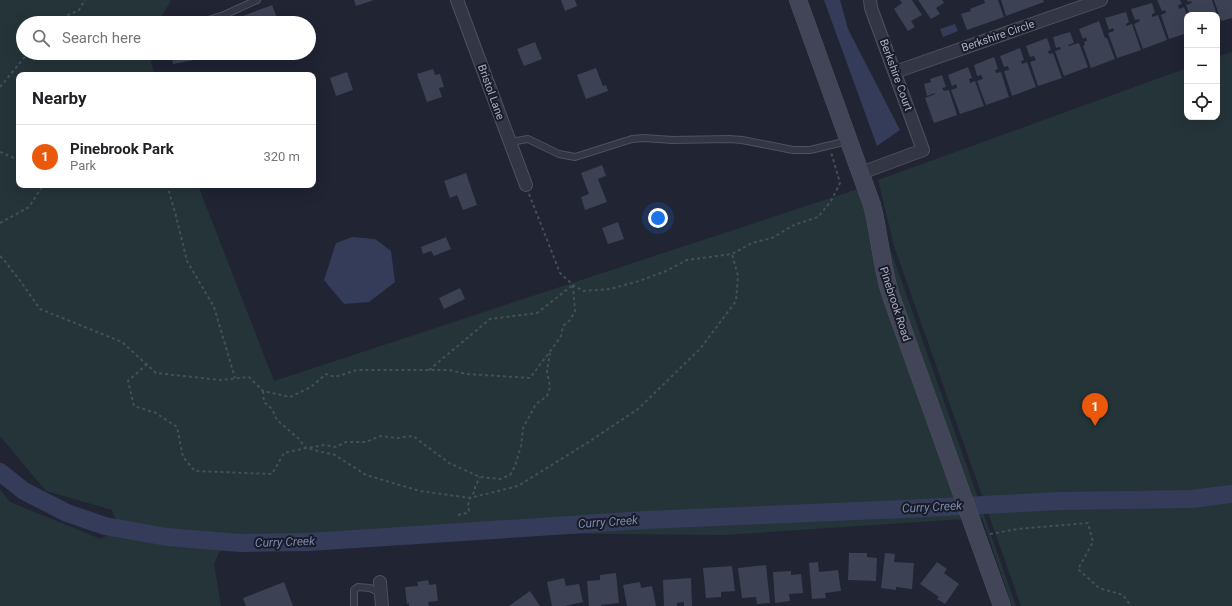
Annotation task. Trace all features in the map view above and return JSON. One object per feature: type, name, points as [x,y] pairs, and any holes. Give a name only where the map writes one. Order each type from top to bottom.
[{"type":"street","name":"Bristol Lane","points":[[457,0],[526,185]]},
{"type":"street","name":"Pinebrook Road","points":[[798,0],[876,218],[882,267],[887,286],[1002,606]]},
{"type":"street","name":"Berkshire Court","points":[[861,174],[923,150],[871,8],[870,0]]},
{"type":"street","name":"Berkshire Circle","points":[[895,72],[1101,0]]},
{"type":"street","points":[[380,587],[382,606]]},
{"type":"lane","points":[[221,16],[256,0]]},
{"type":"lane","points":[[510,142],[528,139],[559,154],[575,156],[632,139],[644,138],[672,140],[735,140],[793,150],[810,150],[849,141]]},
{"type":"lane","points":[[354,606],[354,590],[358,587],[380,587]]},
{"type":"path","points":[[66,16],[79,10],[85,0]]},
{"type":"path","points":[[0,87],[22,60]]},
{"type":"path","points":[[526,185],[560,274],[583,291],[610,288],[666,271],[687,260],[732,254],[752,243],[772,238],[794,225],[818,217],[831,201],[840,183],[830,145]]},
{"type":"path","points":[[0,152],[16,159]]},
{"type":"path","points":[[0,222],[29,206],[41,188]]},
{"type":"path","points":[[168,188],[187,261],[214,307],[234,378]]},
{"type":"path","points":[[263,391],[264,402],[272,409],[277,420],[298,438],[306,448],[334,456],[366,476],[420,491],[470,498],[518,486],[638,409],[700,350],[736,301],[738,276],[732,254]]},
{"type":"path","points":[[0,256],[40,309],[122,342],[156,373],[220,380],[249,377],[263,391],[290,397],[311,387],[326,374],[335,377],[357,370],[449,370],[475,375],[530,378],[551,352],[561,336],[563,326],[570,320],[574,311],[573,285]]},
{"type":"path","points":[[428,370],[490,319],[537,313],[573,285]]},
{"type":"path","points":[[147,364],[128,381],[134,406],[156,413],[177,427],[183,457],[195,471],[272,474],[284,453],[325,445],[336,447],[346,442],[366,442],[380,436],[397,438],[413,436],[449,463],[480,477],[500,479],[510,475],[515,466],[521,446],[523,428],[536,404],[547,396],[550,387],[547,371],[551,352]]},
{"type":"path","points":[[458,515],[467,514],[469,511],[468,505],[470,498],[475,491],[475,487],[480,477]]},
{"type":"path","points":[[977,535],[1018,529],[1088,524],[1093,542],[1078,569],[1099,588],[1123,595],[1131,606]]},
{"type":"shaded area","points":[[0,0],[171,0],[162,16],[16,16],[16,60],[152,60],[154,72],[16,72],[16,188],[199,188],[274,381],[861,188],[965,519],[726,535],[504,533],[220,551],[214,564],[221,606],[0,606],[0,489],[10,502],[101,539],[119,528],[112,510],[46,491],[0,436]]},
{"type":"shaded area","points":[[1232,52],[1232,606],[1021,606],[894,246],[878,180],[1184,69],[1184,120],[1220,120],[1220,56]]},
{"type":"shaded area","points":[[874,184],[890,248],[1016,606],[1012,606],[982,518],[976,518],[892,285],[871,185]]},
{"type":"water","points":[[824,0],[840,0],[848,29],[900,130],[877,146]]},
{"type":"water","points":[[955,24],[958,31],[943,37],[940,29]]},
{"type":"water","points":[[352,237],[375,239],[391,251],[395,282],[369,302],[344,304],[324,280],[336,243]]},
{"type":"building","points":[[354,0],[374,0],[356,6]]},
{"type":"building","points":[[561,0],[575,0],[577,6],[565,11]]},
{"type":"building","points":[[900,0],[912,0],[922,15],[911,21],[915,27],[908,31],[894,9],[902,3]]},
{"type":"building","points":[[918,0],[942,0],[944,3],[936,8],[940,14],[931,19]]},
{"type":"building","points":[[984,0],[998,0],[1004,17],[967,30],[961,14],[971,11],[970,9],[985,3]]},
{"type":"building","points":[[1001,0],[1043,0],[1044,2],[1006,16]]},
{"type":"building","points":[[1157,0],[1180,0],[1182,4],[1178,5],[1179,9],[1184,7],[1186,12],[1184,12],[1184,34],[1169,39],[1161,15],[1166,13],[1165,10],[1162,11]]},
{"type":"building","points":[[1187,0],[1212,0],[1216,12],[1189,12],[1186,5],[1192,3],[1191,1],[1188,2]]},
{"type":"building","points":[[1214,0],[1232,0],[1232,18],[1221,21],[1220,12],[1218,12]]},
{"type":"building","points":[[1152,3],[1155,13],[1152,14],[1152,17],[1158,15],[1167,40],[1143,49],[1134,24],[1140,21],[1139,19],[1135,20],[1131,9]]},
{"type":"building","points":[[272,5],[276,16],[243,16]]},
{"type":"building","points":[[1126,12],[1129,22],[1126,26],[1132,24],[1141,50],[1117,58],[1108,33],[1114,31],[1113,28],[1109,30],[1105,18]]},
{"type":"building","points":[[1099,21],[1115,59],[1091,68],[1083,46],[1085,45],[1084,42],[1087,41],[1086,37],[1083,39],[1079,29]]},
{"type":"building","points":[[1070,32],[1074,43],[1068,45],[1079,43],[1088,67],[1064,76],[1055,51],[1061,49],[1060,47],[1056,48],[1053,37]]},
{"type":"building","points":[[1047,38],[1051,50],[1048,51],[1049,54],[1053,53],[1062,78],[1038,86],[1030,62],[1036,60],[1034,56],[1030,57],[1026,46]]},
{"type":"building","points":[[535,42],[542,59],[524,66],[517,49]]},
{"type":"building","points":[[1020,48],[1024,60],[1021,61],[1022,64],[1027,62],[1036,87],[1012,96],[1004,71],[1009,70],[1008,66],[1004,67],[1000,56]]},
{"type":"building","points":[[994,57],[998,69],[995,70],[996,73],[1001,72],[1009,97],[986,105],[977,81],[983,79],[981,75],[977,76],[974,65]]},
{"type":"building","points":[[172,60],[194,60],[173,64]]},
{"type":"building","points":[[968,67],[972,78],[969,79],[970,83],[975,81],[984,106],[960,114],[951,90],[957,88],[956,84],[952,86],[948,75]]},
{"type":"building","points":[[596,68],[603,86],[606,85],[608,91],[586,99],[577,75]]},
{"type":"building","points":[[433,69],[435,75],[440,74],[444,87],[439,88],[442,97],[427,102],[417,74]]},
{"type":"building","points":[[347,72],[353,90],[336,96],[330,78]]},
{"type":"building","points":[[942,75],[946,87],[942,88],[944,91],[949,90],[957,115],[934,123],[925,98],[935,93],[927,96],[924,84],[931,82],[930,79]]},
{"type":"building","points":[[602,165],[606,176],[598,179],[607,202],[585,210],[581,197],[589,194],[581,173]]},
{"type":"building","points":[[466,173],[477,205],[463,210],[457,195],[450,198],[444,181]]},
{"type":"building","points":[[618,222],[624,239],[608,244],[602,228]]},
{"type":"building","points":[[446,237],[451,249],[434,256],[431,251],[423,254],[421,247]]},
{"type":"building","points":[[460,288],[465,299],[444,309],[439,298]]},
{"type":"building","points":[[849,553],[867,553],[867,557],[877,558],[876,581],[848,580]]},
{"type":"building","points":[[885,553],[895,554],[894,562],[914,563],[912,589],[896,587],[896,590],[881,588]]},
{"type":"building","points":[[818,562],[819,572],[838,570],[841,591],[825,593],[826,598],[812,599],[809,563]]},
{"type":"building","points":[[937,562],[947,569],[944,573],[959,584],[945,604],[937,599],[939,597],[920,584]]},
{"type":"building","points":[[766,565],[770,603],[757,604],[756,597],[742,598],[738,568]]},
{"type":"building","points":[[732,566],[735,591],[721,592],[721,597],[706,598],[703,568]]},
{"type":"building","points":[[791,571],[791,575],[801,574],[803,593],[789,594],[790,601],[775,603],[773,572]]},
{"type":"building","points":[[616,573],[619,603],[589,606],[587,581],[600,580],[600,575]]},
{"type":"building","points":[[564,578],[566,586],[579,584],[583,602],[565,606],[552,606],[547,582]]},
{"type":"building","points":[[691,578],[692,606],[684,606],[684,602],[677,603],[677,606],[664,606],[663,580]]},
{"type":"building","points":[[428,580],[429,585],[436,584],[438,601],[428,602],[429,606],[409,606],[409,603],[407,604],[405,587],[418,586],[417,582]]},
{"type":"building","points":[[284,582],[293,606],[246,606],[243,598]]},
{"type":"building","points":[[640,582],[641,588],[652,586],[656,606],[627,606],[623,585]]},
{"type":"building","points":[[530,591],[540,606],[509,606]]},
{"type":"waterway","name":"Curry Creek","points":[[0,472],[24,491],[67,513],[105,526],[167,537],[240,543],[309,542],[646,520],[1060,501],[1192,499],[1232,494]]},
{"type":"place","name":"Pinebrook Park","points":[[1095,426]]}]
